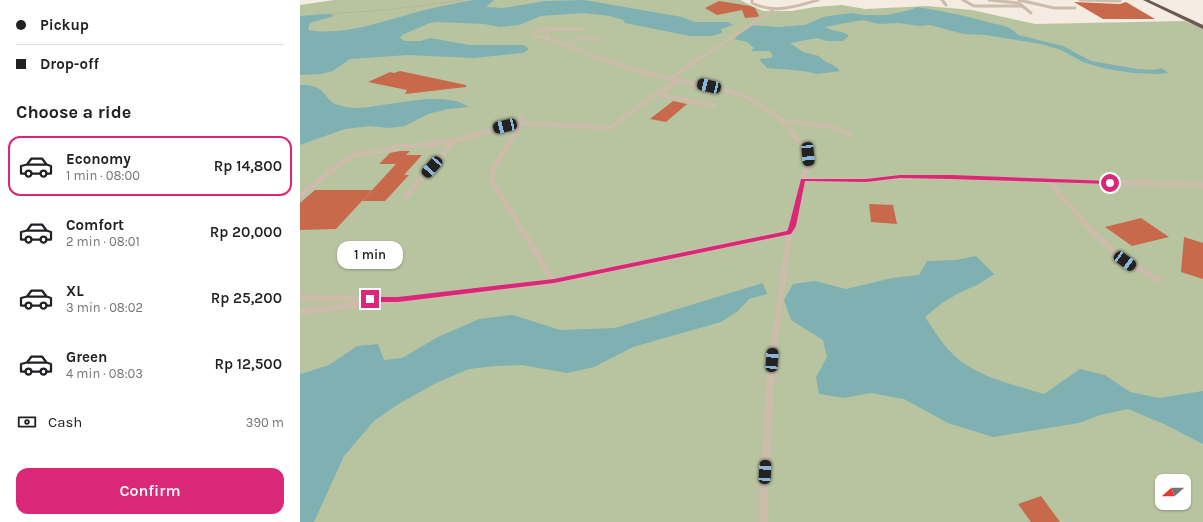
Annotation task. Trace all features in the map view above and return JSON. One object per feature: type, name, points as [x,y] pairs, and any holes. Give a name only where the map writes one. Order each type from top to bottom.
[{"type":"highway","points":[[1144,0],[1203,27]]},
{"type":"highway","points":[[1155,0],[1203,21]]},
{"type":"lane","points":[[752,0],[752,3],[757,6],[773,10]]},
{"type":"lane","points":[[670,79],[773,10],[818,0]]},
{"type":"lane","points":[[942,0],[946,5]]},
{"type":"lane","points":[[963,0],[972,6],[1022,6]]},
{"type":"lane","points":[[989,0],[1019,1],[1054,8],[1076,8]]},
{"type":"lane","points":[[1080,0],[1120,1]]},
{"type":"lane","points":[[1019,1],[1022,6],[1031,13]]},
{"type":"lane","points":[[546,38],[548,29]]},
{"type":"lane","points":[[584,29],[548,29],[538,30],[533,34],[621,68],[719,88],[746,97],[767,109],[783,122],[808,154],[809,164],[802,180],[792,226],[789,232],[773,344],[764,488],[764,522]]},
{"type":"lane","points":[[566,46],[582,37],[603,40]]},
{"type":"lane","points":[[300,196],[349,157],[361,154],[394,148],[454,141],[490,130],[521,123],[610,128],[656,94],[679,80]]},
{"type":"lane","points":[[656,94],[714,106]]},
{"type":"lane","points":[[521,116],[521,123],[493,170],[492,181],[554,281]]},
{"type":"lane","points":[[783,122],[832,127],[850,134]]},
{"type":"lane","points":[[405,197],[454,141]]},
{"type":"lane","points":[[802,180],[866,180],[900,177],[929,177],[1203,185]]},
{"type":"lane","points":[[1048,181],[1112,251],[1131,266],[1158,280]]},
{"type":"lane","points":[[300,312],[554,281],[789,232]]},
{"type":"lane","points":[[300,298],[398,300]]},
{"type":"path","points":[[313,15],[386,10],[464,0]]},
{"type":"green space","points":[[334,0],[740,0],[763,11],[791,11],[842,5],[865,9],[927,6],[972,10],[1035,24],[1185,21],[1203,28],[1203,522],[300,522],[300,5]]},
{"type":"water","points":[[473,0],[494,0],[486,7],[503,8],[545,1],[584,0],[682,17],[695,22],[728,22],[733,25],[721,29],[722,33],[712,36],[690,36],[625,23],[623,20],[610,16],[582,13],[541,16],[519,25],[500,27],[484,24],[437,22],[430,23],[402,35],[400,38],[405,41],[421,41],[430,38],[470,45],[524,45],[529,49],[523,53],[474,58],[408,55],[350,59],[333,71],[321,74],[300,75],[300,16],[330,14],[334,16],[310,23],[308,30],[346,30]]},
{"type":"water","points":[[917,7],[961,15],[1004,26],[1011,29],[1018,35],[1063,46],[1091,61],[1137,69],[1154,70],[1162,68],[1168,73],[1133,73],[1102,68],[1083,62],[1061,50],[1041,44],[985,35],[964,34],[930,25],[920,26],[899,23],[879,24],[862,20],[825,27],[847,34],[849,36],[843,41],[827,41],[817,38],[790,43],[803,52],[819,56],[824,61],[838,68],[840,71],[817,74],[804,71],[767,68],[759,59],[771,58],[773,55],[769,51],[751,51],[754,48],[747,42],[734,39],[750,25],[778,27],[805,25],[823,17],[835,15],[852,13],[864,15],[887,15]]},
{"type":"water","points":[[300,85],[310,85],[318,88],[333,103],[352,108],[430,99],[445,99],[458,102],[469,107],[448,109],[428,114],[405,126],[389,128],[370,126],[345,129],[300,145]]},
{"type":"water","points":[[976,256],[994,274],[979,284],[942,303],[925,317],[944,344],[961,361],[977,371],[995,379],[1044,394],[1080,369],[1105,375],[1130,392],[1159,398],[1203,391],[1203,444],[1164,424],[1128,409],[1100,415],[1079,423],[993,437],[948,423],[904,399],[870,393],[844,398],[819,394],[816,377],[827,357],[823,340],[791,320],[784,300],[793,284],[815,281],[846,289],[892,278],[919,275],[927,261],[956,260]]},
{"type":"water","points":[[763,283],[767,294],[749,299],[738,311],[721,322],[633,347],[594,367],[567,373],[522,365],[494,366],[469,369],[438,382],[400,403],[374,421],[344,456],[314,522],[300,522],[300,371],[301,374],[329,365],[357,346],[378,344],[384,360],[402,358],[438,337],[479,319],[513,315],[560,330],[615,328]]},
{"type":"building","points":[[719,1],[750,6],[755,8],[759,16],[745,18],[742,10],[717,15],[705,8]]},
{"type":"building","points":[[1074,2],[1120,4],[1126,2],[1155,19],[1103,19]]},
{"type":"building","points":[[400,71],[466,85],[466,87],[405,94],[407,90],[368,82],[390,72],[394,73]]},
{"type":"building","points":[[673,101],[687,104],[666,122],[650,119]]},
{"type":"building","points":[[410,151],[406,155],[422,155],[404,175],[409,175],[385,201],[362,201],[396,164],[379,164],[390,153]]},
{"type":"building","points":[[315,190],[372,190],[336,229],[300,230],[300,203]]},
{"type":"building","points":[[869,204],[893,205],[897,224],[871,222]]},
{"type":"building","points":[[1141,218],[1169,237],[1132,246],[1105,227]]},
{"type":"building","points":[[1184,237],[1203,243],[1203,279],[1181,272]]},
{"type":"building","points":[[1041,496],[1060,522],[1031,522],[1018,504]]},
{"type":"route","points":[[370,299],[398,300],[554,281],[789,232],[792,226],[802,180],[866,180],[900,177],[951,177],[1110,183]]}]
